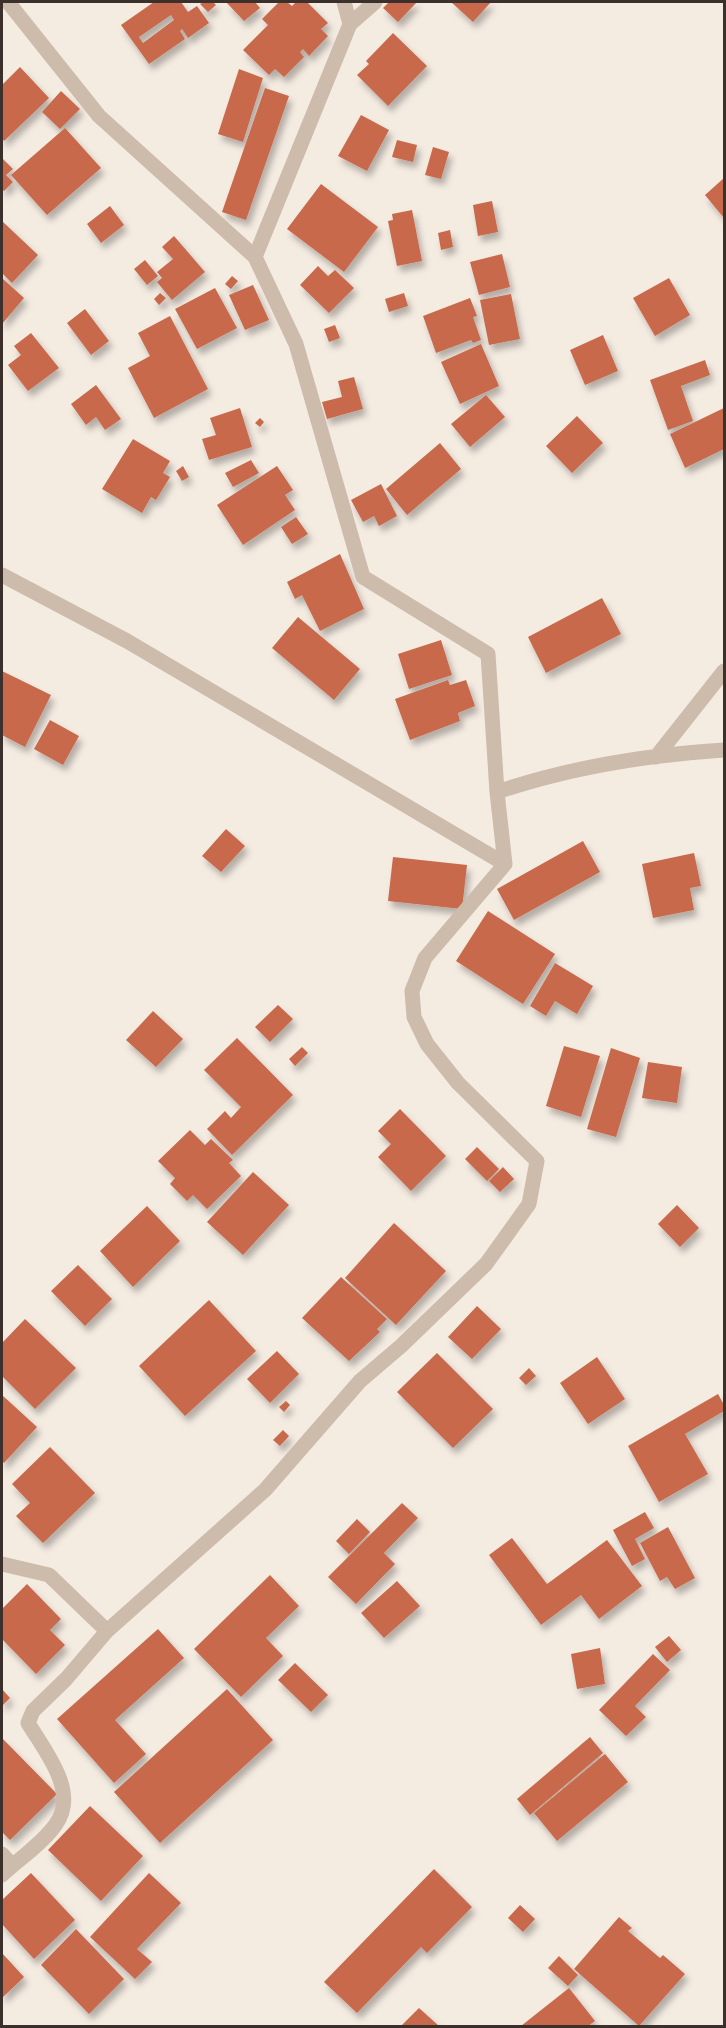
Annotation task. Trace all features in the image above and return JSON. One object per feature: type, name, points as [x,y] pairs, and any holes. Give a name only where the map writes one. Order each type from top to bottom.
[{"type":"street","points":[[5,1865],[56,1825],[65,1804],[62,1782],[28,1723],[33,1711],[66,1679],[107,1631],[265,1490],[360,1381],[401,1346],[486,1264],[529,1204],[537,1161],[458,1083],[427,1044],[414,1017],[412,991],[425,958],[505,864],[497,792],[488,654],[363,577],[296,344],[255,257],[99,116],[8,2]]},
{"type":"street","points":[[344,2],[350,24]]},
{"type":"street","points":[[255,257],[350,24],[375,2]]},
{"type":"street","points":[[2,574],[127,641],[505,864]]},
{"type":"street","points":[[656,757],[724,671]]},
{"type":"street","points":[[497,792],[536,779],[592,766],[724,750]]},
{"type":"street","points":[[2,1564],[49,1575],[107,1631]]},
{"type":"building","points":[[154,2],[181,2],[188,12],[197,6],[209,23],[188,38],[182,29],[180,31],[185,39],[149,64],[121,25]],"holes":[[[171,15],[174,20],[143,43],[139,37]]]},
{"type":"building","points":[[213,2],[216,5],[208,12],[200,4]]},
{"type":"building","points":[[226,2],[255,2],[260,8],[244,21]]},
{"type":"building","points":[[279,2],[287,2],[292,6],[296,2],[307,2],[328,23],[321,29],[328,36],[309,56],[303,49],[300,52],[304,57],[284,77],[275,69],[269,75],[243,50],[268,25],[262,19]]},
{"type":"building","points":[[389,2],[417,2],[398,22],[383,8]]},
{"type":"building","points":[[451,2],[491,2],[473,22]]},
{"type":"building","points":[[393,33],[427,66],[388,106],[357,75],[369,64],[366,61]]},
{"type":"building","points":[[20,67],[49,98],[4,141],[2,138],[2,85]]},
{"type":"building","points":[[239,69],[263,78],[243,142],[218,134]]},
{"type":"building","points":[[265,88],[289,96],[246,220],[222,212]]},
{"type":"building","points":[[61,91],[80,109],[60,129],[42,112]]},
{"type":"building","points":[[361,115],[389,130],[367,171],[338,156]]},
{"type":"building","points":[[65,128],[101,168],[47,215],[11,175]]},
{"type":"building","points":[[397,140],[417,145],[413,162],[392,157]]},
{"type":"building","points":[[433,147],[449,152],[441,179],[425,175]]},
{"type":"building","points":[[2,158],[13,169],[6,175],[13,182],[4,191],[2,189]]},
{"type":"building","points":[[724,178],[724,218],[705,195]]},
{"type":"building","points":[[321,184],[378,227],[344,272],[287,229]]},
{"type":"building","points":[[492,201],[498,232],[478,236],[473,205]]},
{"type":"building","points":[[110,206],[124,225],[101,243],[87,224]]},
{"type":"building","points":[[412,210],[422,261],[397,266],[388,221],[393,220],[392,214]]},
{"type":"building","points":[[2,221],[38,255],[12,283],[2,273]]},
{"type":"building","points":[[450,230],[453,247],[441,250],[438,233]]},
{"type":"building","points":[[174,236],[205,272],[172,300],[157,282],[162,278],[157,272],[173,259],[162,247]]},
{"type":"building","points":[[502,254],[510,287],[479,295],[470,262]]},
{"type":"building","points":[[145,260],[158,276],[147,285],[134,269]]},
{"type":"building","points":[[318,266],[328,276],[335,270],[354,288],[329,313],[300,285]]},
{"type":"building","points":[[232,276],[238,281],[231,289],[225,284]]},
{"type":"building","points":[[2,278],[24,298],[2,324]]},
{"type":"building","points":[[669,278],[690,315],[655,336],[633,298]]},
{"type":"building","points":[[253,285],[269,320],[245,330],[229,295]]},
{"type":"building","points":[[215,288],[237,328],[197,349],[175,309]]},
{"type":"building","points":[[160,293],[166,298],[159,305],[154,299]]},
{"type":"building","points":[[404,293],[408,306],[389,312],[385,299]]},
{"type":"building","points":[[511,294],[520,339],[489,345],[480,300]]},
{"type":"building","points":[[470,298],[477,316],[473,317],[481,340],[473,343],[471,340],[436,353],[423,316]]},
{"type":"building","points":[[85,309],[109,341],[91,355],[67,323]]},
{"type":"building","points":[[170,316],[208,389],[154,418],[128,368],[150,356],[138,333]]},
{"type":"building","points":[[335,325],[340,338],[329,342],[324,329]]},
{"type":"building","points":[[31,333],[59,368],[28,391],[8,365],[21,355],[14,346]]},
{"type":"building","points":[[603,335],[618,371],[585,385],[570,350]]},
{"type":"building","points":[[481,344],[499,386],[460,404],[441,362]]},
{"type":"building","points":[[705,360],[710,375],[681,386],[693,421],[668,430],[650,380]]},
{"type":"building","points":[[354,377],[363,409],[327,419],[322,402],[342,397],[338,381]]},
{"type":"building","points":[[96,385],[121,419],[105,430],[96,417],[86,425],[71,404]]},
{"type":"building","points":[[486,395],[505,417],[470,447],[451,424]]},
{"type":"building","points":[[240,408],[252,447],[209,460],[202,439],[216,435],[210,418]]},
{"type":"building","points":[[724,408],[724,449],[685,468],[670,434]]},
{"type":"building","points":[[577,416],[603,443],[572,473],[546,446]]},
{"type":"building","points":[[260,418],[264,422],[260,427],[255,423]]},
{"type":"building","points":[[133,439],[170,461],[163,473],[170,477],[156,500],[151,497],[142,513],[102,489]]},
{"type":"building","points":[[440,443],[461,469],[407,515],[386,489]]},
{"type":"building","points":[[251,460],[259,473],[233,487],[225,473]]},
{"type":"building","points":[[183,466],[189,477],[182,481],[176,471]]},
{"type":"building","points":[[277,466],[293,490],[285,495],[295,510],[243,545],[217,505]]},
{"type":"building","points":[[381,484],[397,516],[379,526],[374,516],[363,522],[351,500]]},
{"type":"building","points":[[296,517],[308,534],[292,544],[281,527]]},
{"type":"building","points":[[340,554],[364,609],[320,631],[302,595],[295,599],[287,582]]},
{"type":"building","points":[[602,598],[621,634],[546,673],[528,637]]},
{"type":"building","points":[[298,617],[360,669],[334,700],[272,648]]},
{"type":"building","points":[[441,640],[452,675],[409,689],[398,654]]},
{"type":"building","points":[[2,671],[51,695],[25,747],[2,735]]},
{"type":"building","points":[[448,680],[450,685],[466,680],[475,706],[458,713],[460,721],[410,740],[395,699]]},
{"type":"building","points":[[50,720],[79,736],[63,765],[34,749]]},
{"type":"building","points":[[226,829],[245,846],[221,872],[202,856]]},
{"type":"building","points":[[583,841],[600,872],[514,920],[497,889]]},
{"type":"building","points":[[694,853],[701,886],[690,888],[694,910],[653,918],[642,864]]},
{"type":"building","points":[[393,857],[467,865],[462,909],[388,901]]},
{"type":"building","points":[[488,911],[555,954],[523,1004],[456,961]]},
{"type":"building","points":[[555,963],[593,986],[577,1014],[555,1001],[546,1016],[530,1006]]},
{"type":"building","points":[[278,1005],[293,1019],[270,1042],[255,1027]]},
{"type":"building","points":[[153,1011],[183,1039],[156,1067],[126,1040]]},
{"type":"building","points":[[237,1038],[293,1095],[232,1155],[207,1129],[225,1111],[231,1118],[241,1107],[204,1070]]},
{"type":"building","points":[[564,1046],[600,1056],[581,1117],[546,1106]]},
{"type":"building","points":[[302,1047],[308,1053],[295,1066],[289,1059]]},
{"type":"building","points":[[611,1048],[640,1058],[616,1137],[587,1129]]},
{"type":"building","points":[[648,1062],[682,1067],[677,1103],[642,1098]]},
{"type":"building","points":[[400,1109],[446,1156],[411,1191],[378,1157],[391,1144],[378,1131]]},
{"type":"building","points":[[190,1130],[205,1145],[211,1139],[233,1160],[229,1163],[241,1176],[207,1209],[193,1195],[187,1201],[170,1184],[175,1178],[158,1161]]},
{"type":"building","points":[[477,1147],[499,1169],[487,1181],[465,1159]]},
{"type":"building","points":[[503,1167],[514,1179],[500,1192],[489,1181]]},
{"type":"building","points":[[253,1172],[289,1205],[243,1255],[207,1222]]},
{"type":"building","points":[[677,1205],[699,1228],[680,1247],[658,1224]]},
{"type":"building","points":[[147,1206],[180,1241],[133,1287],[100,1251]]},
{"type":"building","points":[[394,1223],[446,1271],[396,1325],[345,1278]]},
{"type":"building","points":[[78,1265],[112,1299],[85,1326],[51,1291]]},
{"type":"building","points":[[341,1277],[387,1319],[377,1329],[380,1332],[349,1361],[302,1318]]},
{"type":"building","points":[[209,1300],[256,1351],[185,1416],[139,1366]]},
{"type":"building","points":[[477,1306],[501,1329],[472,1359],[448,1337]]},
{"type":"building","points":[[25,1319],[76,1368],[35,1409],[2,1376],[2,1343]]},
{"type":"building","points":[[277,1351],[299,1374],[270,1403],[247,1379]]},
{"type":"building","points":[[437,1353],[493,1409],[453,1448],[397,1392]]},
{"type":"building","points":[[597,1357],[625,1399],[588,1424],[560,1383]]},
{"type":"building","points":[[529,1368],[536,1376],[526,1385],[519,1378]]},
{"type":"building","points":[[718,1394],[724,1405],[724,1411],[685,1434],[708,1474],[659,1502],[628,1446]]},
{"type":"building","points":[[2,1395],[37,1427],[4,1463],[2,1461]]},
{"type":"building","points":[[286,1401],[290,1405],[284,1412],[279,1407]]},
{"type":"building","points":[[283,1430],[289,1436],[280,1446],[273,1440]]},
{"type":"building","points":[[50,1447],[95,1493],[43,1543],[16,1516],[30,1503],[12,1484]]},
{"type":"building","points":[[402,1503],[418,1518],[384,1553],[395,1564],[356,1604],[328,1577]]},
{"type":"building","points":[[645,1512],[654,1528],[635,1539],[645,1559],[632,1566],[613,1530]]},
{"type":"building","points":[[357,1519],[370,1532],[349,1554],[336,1541]]},
{"type":"building","points":[[668,1527],[695,1578],[675,1589],[667,1577],[660,1581],[640,1543]]},
{"type":"building","points":[[512,1538],[547,1584],[607,1540],[642,1586],[599,1619],[581,1595],[541,1625],[489,1555]]},
{"type":"building","points":[[270,1575],[299,1606],[266,1638],[283,1656],[241,1697],[194,1649]]},
{"type":"building","points":[[397,1581],[420,1606],[384,1638],[361,1613]]},
{"type":"building","points":[[27,1584],[61,1619],[50,1630],[65,1645],[36,1674],[2,1639],[2,1609]]},
{"type":"building","points":[[158,1629],[184,1658],[115,1720],[146,1754],[114,1783],[57,1719]]},
{"type":"building","points":[[669,1636],[681,1650],[667,1662],[655,1647]]},
{"type":"building","points":[[600,1648],[605,1684],[577,1689],[571,1654]]},
{"type":"building","points":[[653,1654],[670,1670],[635,1706],[646,1717],[626,1736],[599,1710]]},
{"type":"building","points":[[295,1663],[328,1695],[311,1712],[278,1680]]},
{"type":"building","points":[[2,1689],[10,1698],[2,1706]]},
{"type":"building","points":[[227,1689],[273,1740],[160,1843],[114,1792]]},
{"type":"building","points":[[590,1737],[603,1753],[530,1815],[517,1799]]},
{"type":"building","points":[[2,1738],[57,1794],[10,1840],[2,1832]]},
{"type":"building","points":[[605,1754],[628,1782],[557,1841],[534,1813]]},
{"type":"building","points":[[90,1806],[143,1856],[101,1901],[48,1850]]},
{"type":"building","points":[[434,1869],[472,1907],[427,1953],[421,1947],[357,2013],[324,1982]]},
{"type":"building","points":[[31,1873],[75,1920],[34,1959],[2,1924],[2,1900]]},
{"type":"building","points":[[149,1873],[181,1903],[137,1949],[152,1962],[135,1979],[90,1937]]},
{"type":"building","points":[[520,1905],[535,1919],[523,1932],[508,1918]]},
{"type":"building","points":[[619,1917],[632,1928],[628,1931],[660,1958],[663,1955],[685,1974],[639,2026],[574,1969]]},
{"type":"building","points":[[76,1929],[124,1979],[89,2014],[41,1965]]},
{"type":"building","points":[[2,1953],[24,1977],[2,1998]]},
{"type":"building","points":[[559,1956],[578,1975],[568,1986],[548,1968]]},
{"type":"building","points":[[569,1988],[595,2021],[588,2026],[521,2026]]},
{"type":"building","points":[[419,2008],[439,2026],[401,2026]]}]
